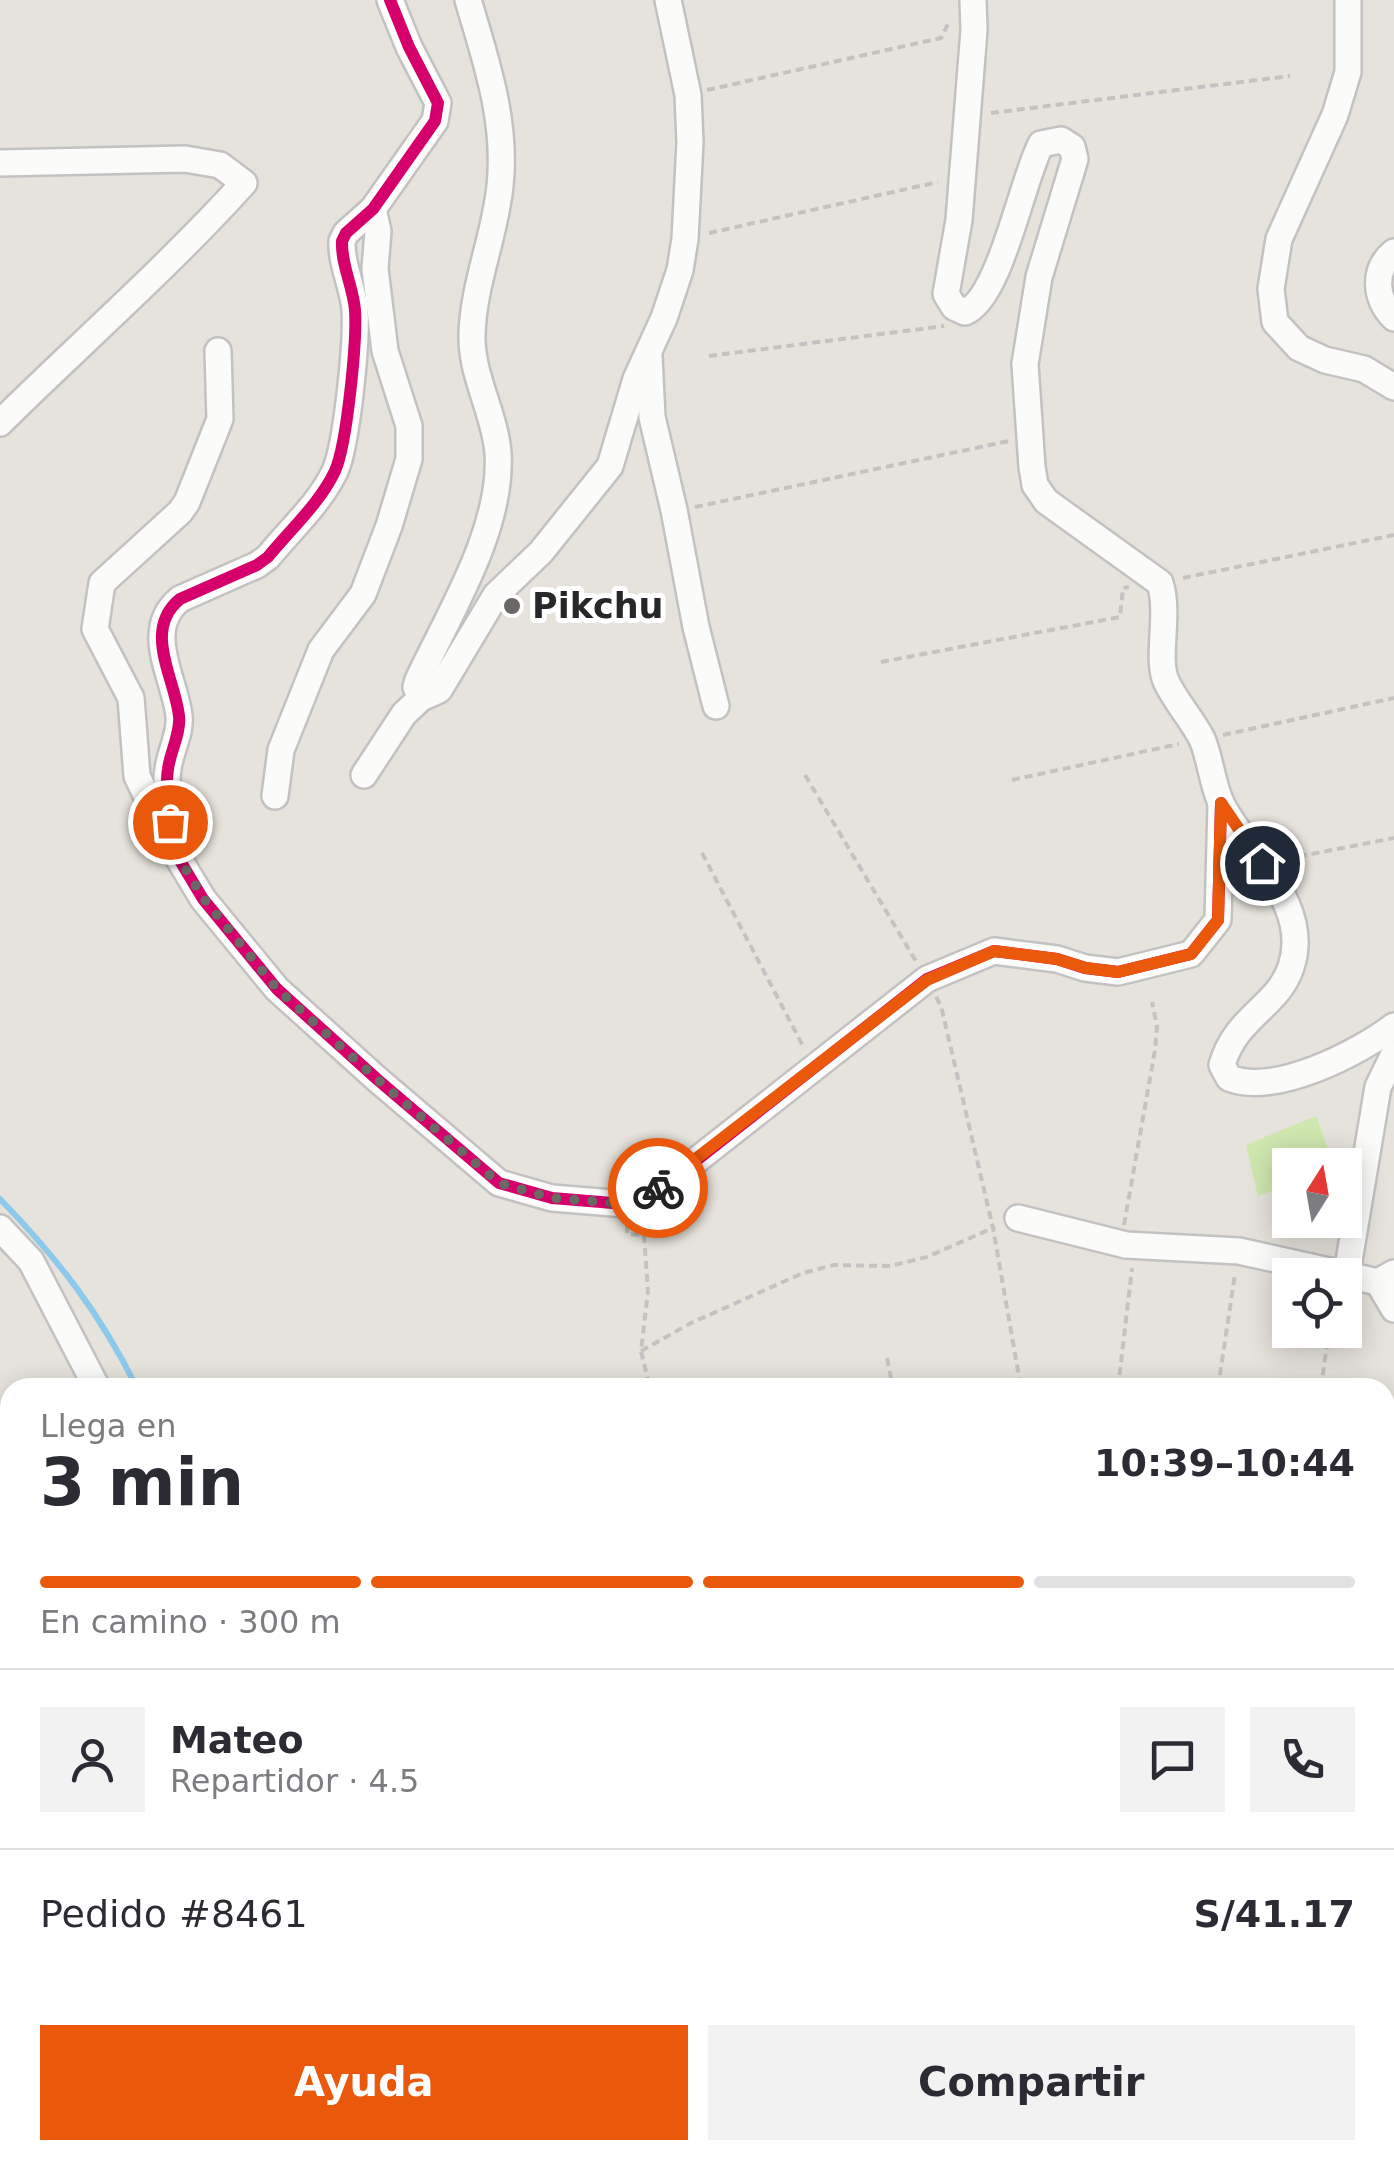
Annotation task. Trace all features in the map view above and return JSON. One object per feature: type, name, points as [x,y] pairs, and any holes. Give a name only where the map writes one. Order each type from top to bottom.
[{"type":"street","points":[[167,839],[171,817],[167,773],[179,716],[163,655],[165,620],[180,599],[257,566],[268,557],[334,474],[348,400],[355,324],[342,241],[372,209],[435,121],[438,111],[438,103],[390,0]]},
{"type":"street","points":[[421,698],[416,688],[418,680],[492,518],[499,458],[471,337],[500,186],[501,144],[496,95],[468,0]]},
{"type":"street","points":[[364,775],[404,714],[421,698],[439,690],[496,595],[541,552],[610,466],[632,390],[680,270],[686,238],[688,95],[668,0]]},
{"type":"street","points":[[973,0],[959,220],[946,294],[954,307],[965,312],[975,308],[989,285],[1016,219],[1040,144],[1061,140],[1072,147],[1075,160],[1039,277],[1026,364],[1028,437],[1035,485],[1046,501],[1160,583],[1166,601],[1164,678],[1202,740],[1221,803],[1286,902],[1294,928],[1291,968],[1278,991],[1238,1028],[1222,1065],[1229,1078],[1243,1084],[1284,1078],[1320,1066],[1394,1026]]},
{"type":"street","points":[[1348,0],[1348,72],[1335,116],[1280,239],[1271,289],[1275,322],[1299,348],[1324,360],[1364,369],[1394,387]]},
{"type":"street","points":[[0,163],[185,159],[220,165],[244,184],[183,250],[0,423]]},
{"type":"street","points":[[275,796],[280,750],[322,650],[363,594],[409,459],[409,426],[385,350],[375,269],[378,231],[372,209]]},
{"type":"street","points":[[1394,252],[1379,270],[1378,284],[1381,299],[1394,318]]},
{"type":"street","points":[[218,351],[220,419],[187,502],[102,584],[94,619],[95,629],[131,698],[137,776],[167,839],[204,899],[277,989],[499,1183],[552,1198],[625,1204],[665,1185],[927,980],[994,951],[1118,972],[1191,954],[1218,920],[1221,803]]},
{"type":"street","points":[[648,351],[652,417],[716,706]]},
{"type":"street","points":[[1350,1258],[1378,1087],[1394,1054]]},
{"type":"street","points":[[1018,1218],[1126,1244],[1238,1251],[1273,1258]]},
{"type":"street","points":[[0,1228],[30,1262],[93,1378]]},
{"type":"street","points":[[1386,1277],[1394,1309]]},
{"type":"path","points":[[688,95],[941,38]]},
{"type":"path","points":[[966,116],[1290,76]]},
{"type":"path","points":[[686,238],[962,177]]},
{"type":"path","points":[[709,356],[945,326],[965,312]]},
{"type":"path","points":[[674,510],[1028,437]]},
{"type":"path","points":[[881,662],[1120,617],[1123,588],[1394,535]]},
{"type":"path","points":[[805,776],[941,1006],[992,1228],[1019,1378]]},
{"type":"path","points":[[1262,863],[1394,838]]},
{"type":"path","points":[[702,853],[814,1066]]},
{"type":"path","points":[[1119,1378],[1133,1258],[1126,1244],[1124,1219],[1156,1050],[1152,1002]]},
{"type":"path","points":[[625,1204],[628,1234],[644,1235],[648,1292],[640,1351],[647,1378]]},
{"type":"path","points":[[640,1351],[691,1323],[803,1273],[834,1265],[890,1266],[927,1257],[1018,1218]]},
{"type":"path","points":[[1219,1378],[1238,1251]]},
{"type":"path","points":[[1322,1378],[1326,1348]]},
{"type":"path","points":[[887,1358],[891,1378]]},
{"type":"green space","points":[[1316,1116],[1328,1148],[1272,1148],[1272,1191],[1258,1196],[1246,1145]]},
{"type":"waterway","points":[[0,1199],[76,1288],[132,1378]]},
{"type":"cycle path","points":[[390,0],[438,103],[435,121],[373,209],[342,241],[355,325],[347,416],[335,471],[313,505],[268,557],[180,599],[163,625],[164,655],[179,722],[167,778],[167,839],[203,899],[277,989],[499,1183],[552,1198],[625,1204],[665,1185],[927,979],[994,951],[1118,972],[1191,954],[1218,920],[1221,803]]},
{"type":"way so far","points":[[170,822],[167,839],[204,899],[277,989],[499,1183],[552,1198],[625,1204],[658,1188]]},
{"type":"place","name":"Pikchu","points":[[512,606]]},
{"type":"route","points":[[658,1188],[927,980],[994,951],[1118,972],[1191,954],[1218,920],[1221,803],[1262,863]]}]
